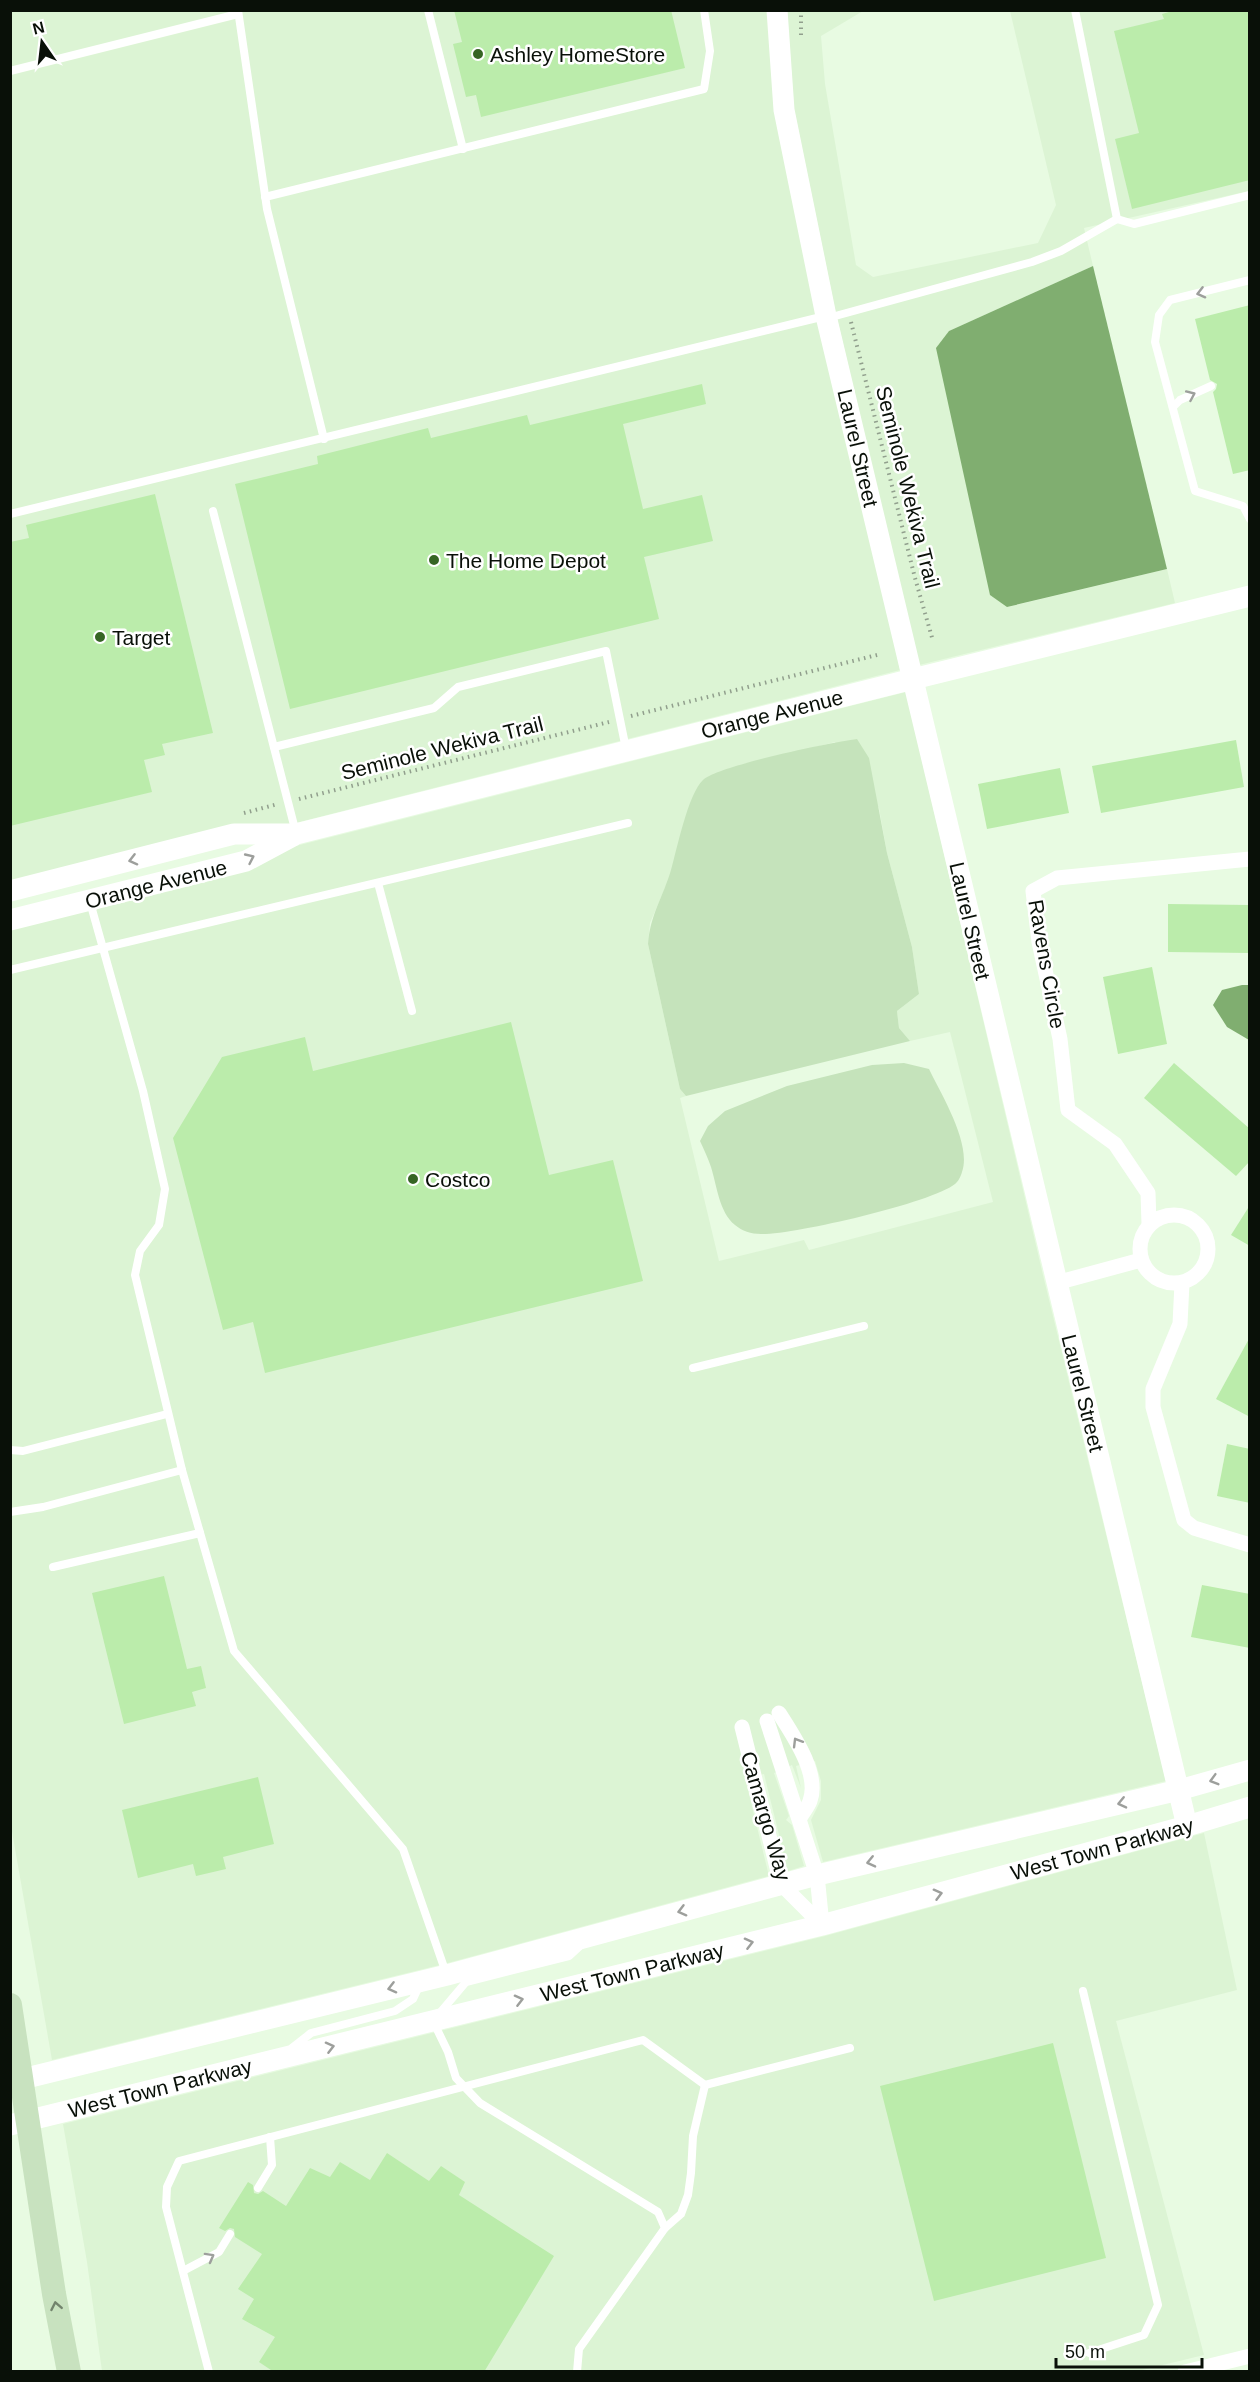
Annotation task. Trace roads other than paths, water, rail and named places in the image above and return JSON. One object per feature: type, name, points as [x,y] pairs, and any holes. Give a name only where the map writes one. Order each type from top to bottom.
[{"type":"main road","points":[[10,2005],[19,2123],[69,2372]]},
{"type":"street","name":"Laurel Street","points":[[777,10],[784,110],[826,317],[1187,1826]]},
{"type":"street","name":"Orange Avenue","points":[[10,891],[234,834],[296,834],[1250,596]]},
{"type":"street","name":"Orange Avenue","points":[[10,920],[246,861],[296,834]]},
{"type":"street","name":"Ravens Circle","points":[[1141,1260],[1140,1240],[1149,1224],[1148,1193],[1115,1144],[1068,1110],[1060,1039],[1039,942],[1033,891],[1057,878],[1250,859]]},
{"type":"street","points":[[1056,1283],[1141,1260],[1148,1274],[1164,1283],[1182,1283],[1198,1275],[1207,1259],[1207,1241],[1199,1225],[1183,1216],[1165,1216],[1149,1224]]},
{"type":"street","points":[[1182,1283],[1180,1324],[1153,1389],[1153,1407],[1184,1520],[1194,1528],[1250,1545]]},
{"type":"street","name":"Camargo Way","points":[[800,1818],[811,1800],[811,1781],[802,1750],[773,1717],[800,1818],[817,1875],[822,1925]]},
{"type":"street","name":"Camargo Way","points":[[742,1727],[781,1884],[822,1925]]},
{"type":"street","name":"West Town Parkway","points":[[16,2081],[447,1975],[781,1884],[1179,1790],[1250,1770]]},
{"type":"street","name":"West Town Parkway","points":[[19,2123],[822,1925],[1250,1807]]},
{"type":"street","points":[[1185,2372],[1250,2356]]},
{"type":"lane","points":[[428,10],[463,149]]},
{"type":"lane","points":[[265,197],[704,89],[710,51],[704,10]]},
{"type":"lane","points":[[1075,10],[1117,219]]},
{"type":"lane","points":[[10,71],[238,12],[265,197],[324,439]]},
{"type":"lane","points":[[10,514],[826,317],[1032,262],[1061,252],[1117,219],[1134,224],[1250,195]]},
{"type":"lane","points":[[1250,280],[1170,300],[1159,315],[1155,342],[1195,491],[1243,506],[1250,519]]},
{"type":"lane","points":[[1173,407],[1180,400],[1211,386]]},
{"type":"lane","points":[[213,511],[296,834]]},
{"type":"lane","points":[[274,747],[434,708],[458,687],[606,651],[627,751]]},
{"type":"lane","points":[[10,970],[628,823]]},
{"type":"lane","points":[[378,883],[412,1011]]},
{"type":"lane","points":[[90,901],[143,1091],[165,1189],[159,1225],[140,1251],[135,1275],[167,1414],[234,1651],[403,1849],[447,1975]]},
{"type":"lane","points":[[693,1368],[864,1326]]},
{"type":"lane","points":[[10,1450],[23,1451],[167,1414]]},
{"type":"lane","points":[[10,1512],[43,1507],[182,1470]]},
{"type":"lane","points":[[53,1567],[200,1533]]},
{"type":"lane","points":[[592,1935],[569,1956],[466,1982],[433,2021],[448,2052],[456,2078],[480,2103],[658,2212],[666,2228]]},
{"type":"lane","points":[[280,2059],[311,2033],[395,2011],[413,1999],[422,1981]]},
{"type":"lane","points":[[1083,1991],[1158,2305],[1144,2335],[1089,2353]]},
{"type":"lane","points":[[209,2372],[166,2207],[167,2187],[179,2161],[644,2040],[705,2085]]},
{"type":"lane","points":[[705,2085],[850,2048]]},
{"type":"lane","points":[[577,2372],[579,2349],[666,2228],[681,2214],[688,2195],[693,2136],[705,2085]]},
{"type":"lane","points":[[258,2188],[272,2165],[270,2138]]},
{"type":"lane","points":[[183,2271],[219,2252],[230,2234]]},
{"type":"place","name":"Ashley HomeStore","points":[[478,54]]},
{"type":"place","name":"The Home Depot","points":[[434,560]]},
{"type":"place","name":"Target","points":[[100,637]]},
{"type":"place","name":"Costco","points":[[413,1179]]}]
